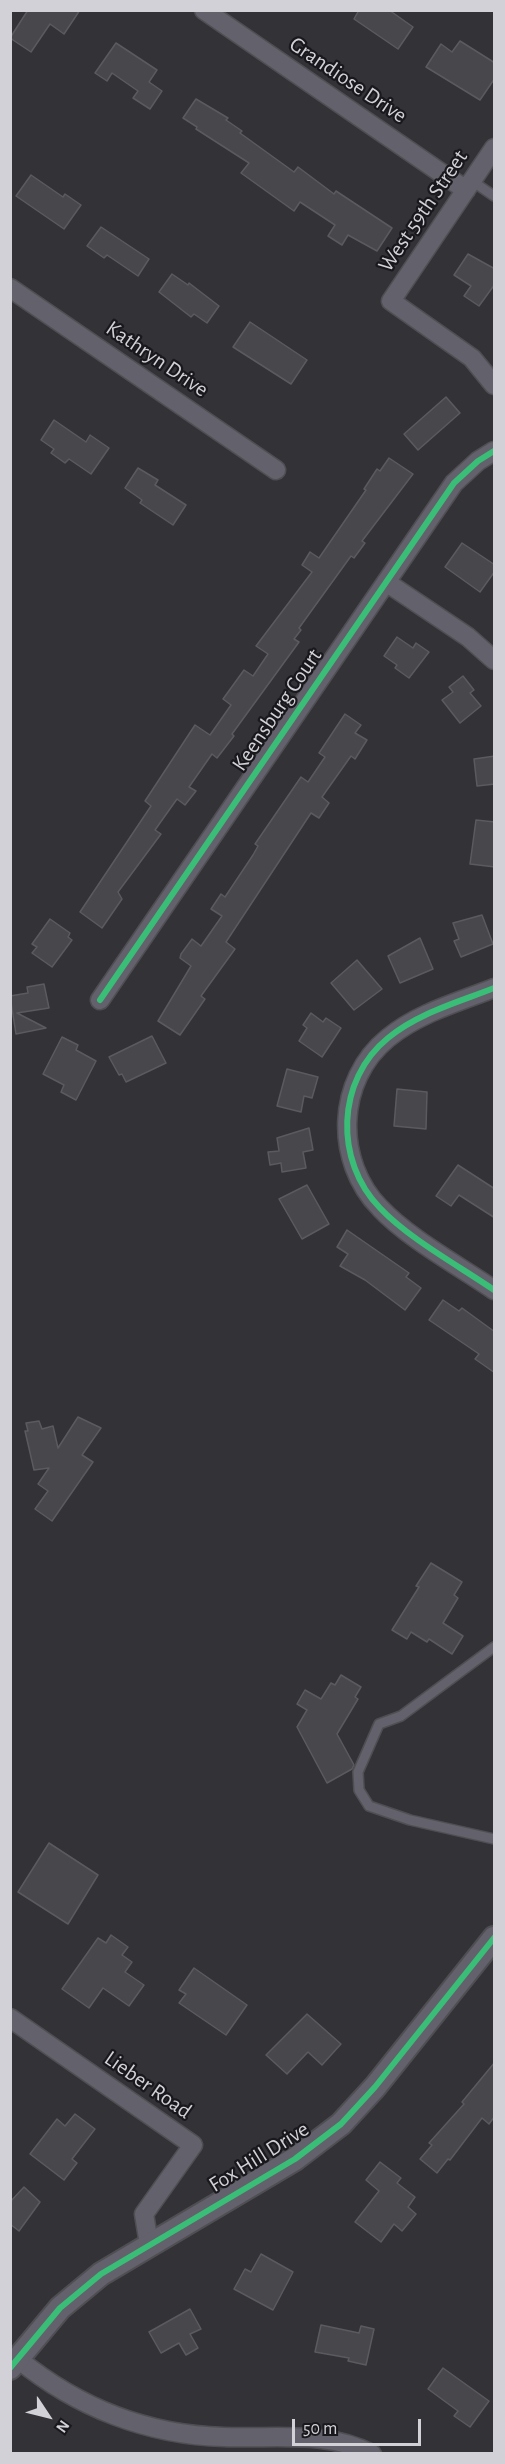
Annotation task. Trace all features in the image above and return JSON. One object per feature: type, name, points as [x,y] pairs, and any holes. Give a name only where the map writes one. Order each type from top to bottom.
[{"type":"street","name":"Grandiose Drive","points":[[204,10],[469,185]]},
{"type":"street","name":"West 59th Street","points":[[495,148],[392,301],[472,358],[495,385]]},
{"type":"street","name":"Kathryn Drive","points":[[10,288],[276,470]]},
{"type":"street","name":"Keensburg Court","points":[[100,1000],[454,483],[478,461],[495,451]]},
{"type":"street","points":[[386,582],[468,637],[495,660]]},
{"type":"street","points":[[495,988],[413,1021],[387,1039],[375,1050],[355,1083],[346,1122],[349,1153],[354,1168],[374,1202],[397,1223],[495,1290]]},
{"type":"street","name":"Fox Hill Drive","points":[[14,2364],[60,2308],[101,2274],[295,2159],[341,2124],[375,2087],[495,1938]]},
{"type":"street","name":"Lieber Road","points":[[10,2018],[193,2145],[144,2214],[149,2244]]},
{"type":"street","points":[[14,2364],[111,2415],[148,2427],[203,2436],[328,2439],[372,2454]]},
{"type":"lane","points":[[469,185],[495,196]]},
{"type":"lane","points":[[495,1647],[401,1716],[379,1724],[358,1772],[358,1790],[369,1806],[410,1820],[495,1839]]},
{"type":"building","points":[[28,10],[80,10],[64,34],[50,24],[31,52],[10,38]]},
{"type":"building","points":[[359,10],[389,10],[413,27],[398,49],[354,19]]},
{"type":"building","points":[[460,41],[495,63],[495,78],[480,100],[426,67],[441,44],[452,52]]},
{"type":"building","points":[[116,43],[157,70],[149,82],[162,91],[150,109],[133,98],[138,91],[112,73],[107,81],[95,73]]},
{"type":"building","points":[[196,99],[228,118],[226,120],[242,131],[240,133],[294,172],[298,167],[334,194],[336,191],[392,228],[377,251],[348,235],[342,245],[328,236],[335,225],[300,202],[294,211],[241,173],[249,163],[183,118]]},
{"type":"building","points":[[31,175],[63,197],[65,194],[81,205],[64,229],[16,196]]},
{"type":"building","points":[[101,227],[149,259],[138,276],[107,255],[104,258],[87,246]]},
{"type":"building","points":[[468,254],[495,269],[495,284],[479,306],[464,296],[471,286],[454,275]]},
{"type":"building","points":[[172,274],[188,285],[189,283],[219,306],[207,323],[194,314],[191,317],[159,292]]},
{"type":"building","points":[[250,322],[307,360],[291,384],[233,347]]},
{"type":"building","points":[[446,397],[460,413],[418,450],[404,434]]},
{"type":"building","points":[[54,420],[86,442],[90,435],[109,448],[91,474],[69,459],[65,463],[51,453],[54,449],[41,440]]},
{"type":"building","points":[[389,458],[413,474],[362,541],[365,543],[354,558],[351,556],[299,628],[301,630],[294,639],[299,642],[232,734],[234,736],[217,758],[212,754],[189,787],[196,791],[185,805],[177,799],[155,830],[161,834],[118,892],[122,899],[102,928],[80,912],[151,806],[145,801],[195,725],[210,735],[231,705],[223,699],[244,670],[253,676],[268,654],[256,646],[312,572],[302,565],[310,552],[319,558],[366,490],[364,489],[377,469],[380,471]]},
{"type":"building","points":[[138,468],[158,480],[155,485],[186,505],[173,525],[140,503],[142,500],[125,488]]},
{"type":"building","points":[[462,543],[495,565],[495,571],[480,592],[445,567]]},
{"type":"building","points":[[397,637],[413,648],[416,643],[429,652],[409,678],[395,668],[397,665],[384,656]]},
{"type":"building","points":[[463,676],[474,690],[470,693],[481,706],[460,723],[442,700],[453,692],[449,687]]},
{"type":"building","points":[[345,714],[361,725],[355,733],[367,740],[355,759],[351,756],[322,797],[329,803],[319,818],[311,813],[226,942],[235,949],[201,996],[205,999],[180,1035],[158,1021],[191,966],[180,958],[181,954],[192,939],[201,946],[222,916],[211,909],[221,894],[225,897],[253,855],[258,846],[255,844],[301,777],[308,782],[325,757],[319,753]]},
{"type":"building","points":[[495,756],[495,784],[477,786],[474,759]]},
{"type":"building","points":[[476,820],[495,822],[495,867],[470,864]]},
{"type":"building","points":[[482,915],[493,944],[461,957],[454,941],[459,939],[453,923]]},
{"type":"building","points":[[50,919],[70,933],[68,937],[72,940],[52,967],[32,953],[37,947],[32,944]]},
{"type":"building","points":[[420,938],[433,969],[400,983],[388,956]]},
{"type":"building","points":[[357,960],[382,989],[354,1010],[331,983]]},
{"type":"building","points":[[44,984],[49,1008],[17,1013],[46,1028],[16,1034],[10,996],[28,993],[27,987]]},
{"type":"building","points":[[311,1013],[323,1022],[326,1018],[341,1028],[322,1057],[299,1041],[307,1028],[303,1025]]},
{"type":"building","points":[[152,1036],[166,1063],[126,1082],[122,1074],[119,1075],[109,1057]]},
{"type":"building","points":[[62,1037],[78,1045],[76,1050],[96,1061],[76,1100],[61,1092],[64,1085],[43,1074]]},
{"type":"building","points":[[287,1069],[318,1077],[312,1098],[304,1096],[301,1112],[277,1106]]},
{"type":"building","points":[[397,1089],[427,1092],[426,1129],[394,1126]]},
{"type":"building","points":[[309,1128],[313,1150],[303,1152],[306,1168],[282,1172],[281,1163],[270,1165],[268,1152],[279,1151],[277,1138]]},
{"type":"building","points":[[458,1165],[495,1189],[495,1218],[459,1195],[451,1206],[436,1196]]},
{"type":"building","points":[[307,1185],[329,1224],[302,1239],[279,1199]]},
{"type":"building","points":[[347,1230],[409,1273],[406,1277],[421,1288],[405,1310],[365,1280],[340,1266],[348,1254],[337,1247]]},
{"type":"building","points":[[443,1300],[459,1311],[462,1308],[495,1332],[495,1373],[475,1359],[479,1354],[429,1320]]},
{"type":"building","points":[[78,1417],[101,1428],[82,1455],[93,1462],[52,1521],[35,1509],[48,1491],[38,1484],[49,1468],[34,1470],[25,1431],[28,1431],[26,1423],[39,1421],[42,1429],[53,1426],[58,1448]]},
{"type":"building","points":[[431,1563],[462,1582],[454,1595],[458,1598],[443,1623],[463,1636],[452,1654],[429,1639],[427,1642],[411,1632],[407,1639],[392,1630]]},
{"type":"building","points":[[341,1675],[361,1687],[355,1697],[358,1699],[337,1734],[354,1765],[352,1769],[327,1783],[297,1727],[307,1710],[297,1704],[305,1690],[321,1699],[331,1683],[335,1685]]},
{"type":"building","points":[[49,1843],[98,1875],[68,1924],[18,1892]]},
{"type":"building","points":[[111,1935],[128,1947],[122,1955],[132,1962],[125,1972],[144,1985],[129,2006],[103,1988],[89,2008],[62,1989],[98,1938],[106,1943]]},
{"type":"building","points":[[194,1968],[247,2005],[226,2035],[179,2003],[186,1994],[179,1990]]},
{"type":"building","points":[[307,2014],[341,2044],[322,2065],[308,2052],[287,2074],[266,2055]]},
{"type":"building","points":[[495,2062],[495,2116],[489,2124],[482,2118],[450,2160],[448,2159],[437,2173],[420,2159],[432,2145],[429,2143],[464,2104],[462,2102]]},
{"type":"building","points":[[75,2114],[95,2129],[72,2159],[77,2163],[64,2180],[30,2154],[57,2119],[65,2126]]},
{"type":"building","points":[[380,2162],[401,2178],[397,2183],[415,2197],[408,2207],[416,2214],[402,2231],[394,2224],[381,2242],[355,2222],[379,2191],[366,2180]]},
{"type":"building","points":[[24,2187],[40,2202],[19,2231],[10,2224],[10,2202]]},
{"type":"building","points":[[261,2254],[293,2272],[273,2310],[234,2289],[245,2269],[251,2272]]},
{"type":"building","points":[[190,2309],[201,2329],[190,2334],[198,2348],[186,2355],[179,2343],[161,2353],[149,2332]]},
{"type":"building","points":[[321,2325],[359,2333],[361,2326],[374,2329],[366,2365],[348,2361],[349,2358],[315,2352]]},
{"type":"building","points":[[443,2368],[489,2401],[470,2427],[454,2416],[458,2411],[428,2389]]},
{"type":"cycle path","points":[[100,1000],[454,483],[478,461],[494,451]]},
{"type":"cycle path","points":[[494,988],[425,1015],[388,1038],[371,1055],[358,1076],[350,1098],[347,1121],[349,1145],[355,1168],[365,1189],[380,1208],[419,1241],[494,1290]]},
{"type":"cycle path","points":[[10,2368],[60,2308],[101,2274],[295,2159],[341,2124],[375,2087],[494,1938]]}]
